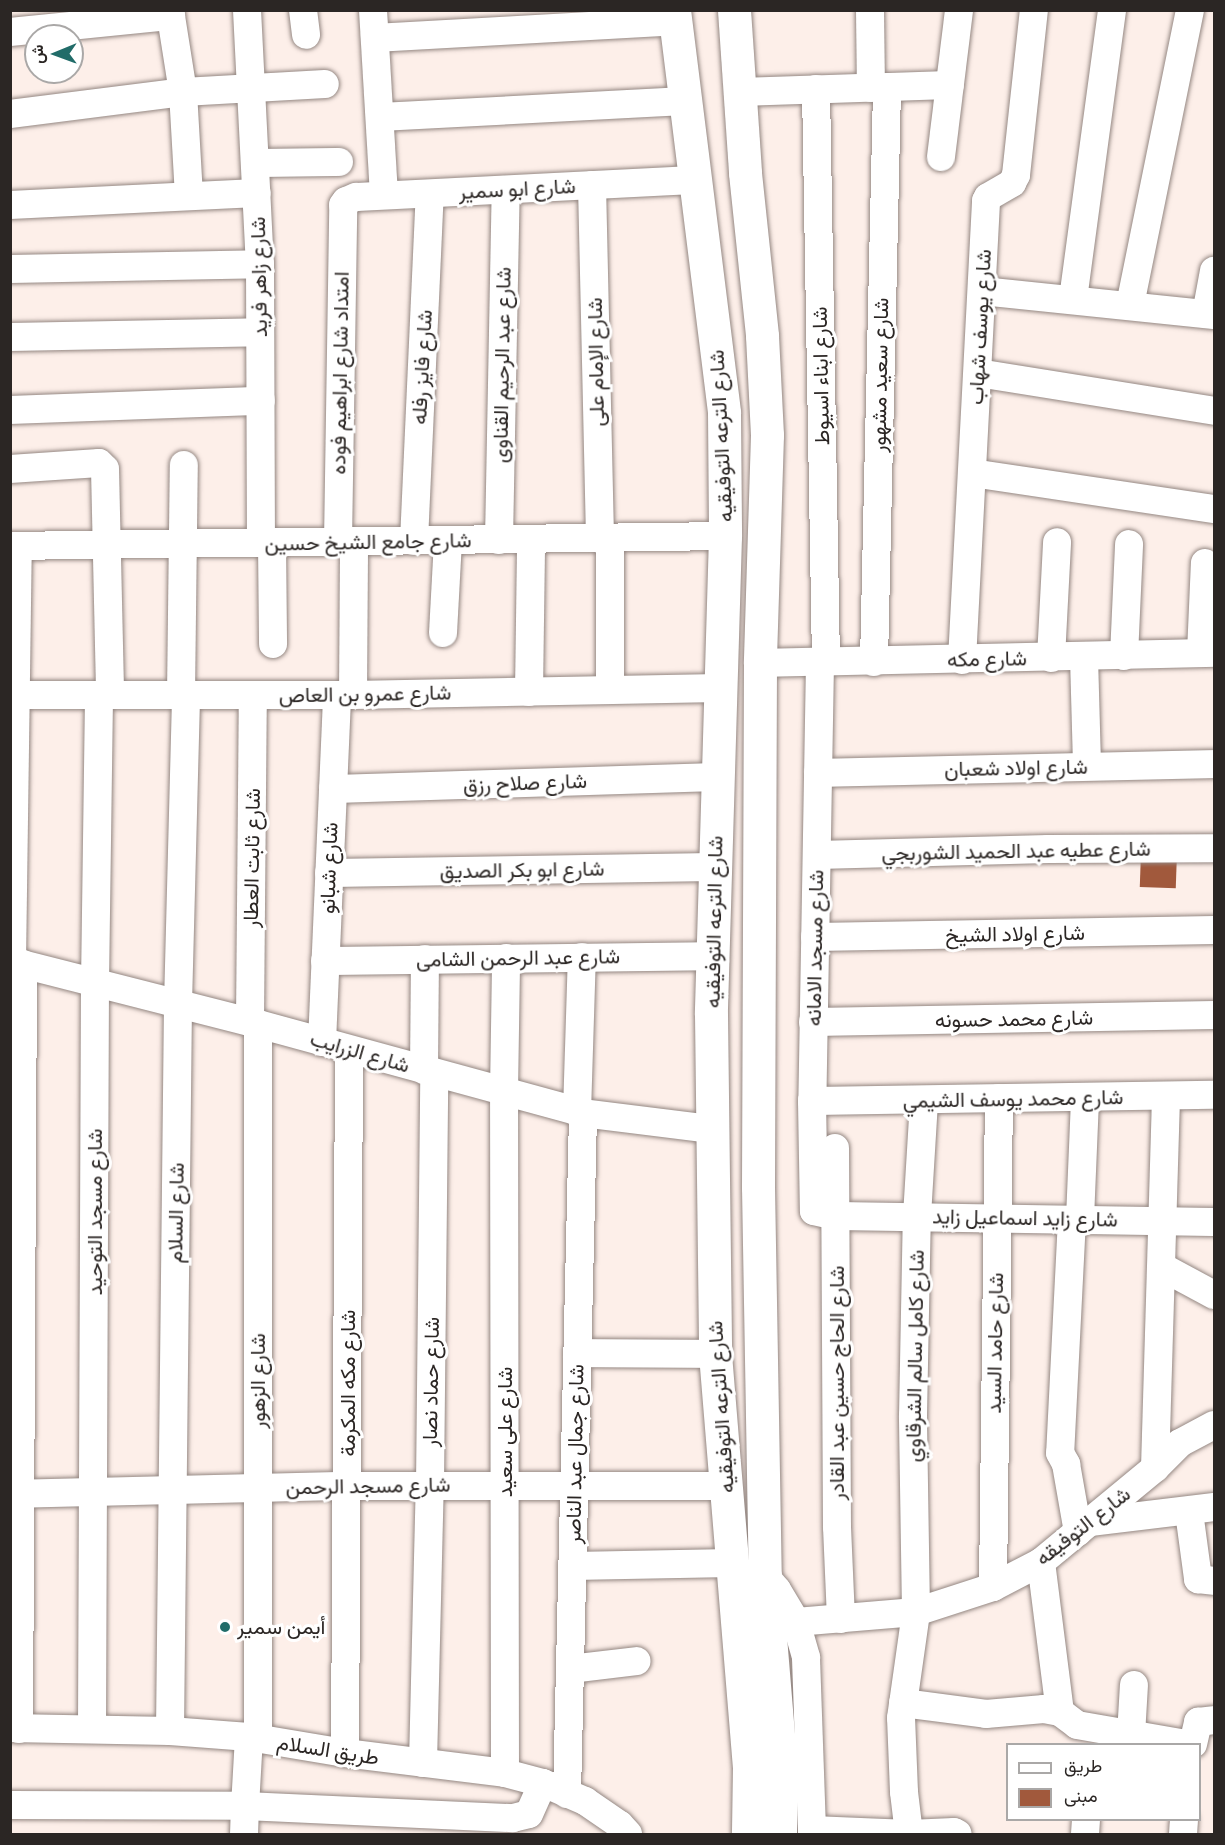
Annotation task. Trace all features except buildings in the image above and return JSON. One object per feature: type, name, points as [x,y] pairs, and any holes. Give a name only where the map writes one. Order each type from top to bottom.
[{"type":"main road","name":"شارع الترعه التوفيقيه","points":[[734,10],[739,92],[762,336],[766,435],[760,663],[758,1187],[765,1576],[780,1771],[780,1834]]},
{"type":"main road","name":"شارع الترعه التوفيقيه","points":[[675,16],[724,413],[725,536],[712,956],[715,1354],[749,1767],[748,1834]]},
{"type":"street","name":"شارع زاهر فريد","points":[[247,10],[260,264],[261,400],[273,644]]},
{"type":"street","name":"شارع سعيد مشهور","points":[[870,10],[879,88],[874,662]]},
{"type":"street","points":[[942,157],[959,10]]},
{"type":"street","name":"شارع يوسف شهاب","points":[[962,660],[986,201],[988,197],[1012,183],[1016,176],[1034,10]]},
{"type":"street","points":[[1073,299],[1112,10]]},
{"type":"street","points":[[1130,305],[1190,10]]},
{"type":"street","points":[[10,32],[170,13],[183,92],[189,195]]},
{"type":"street","points":[[384,195],[374,24],[675,16]]},
{"type":"street","points":[[10,114],[183,92],[325,84]]},
{"type":"street","points":[[739,92],[950,86]]},
{"type":"street","name":"شارع ابناء اسيوط","points":[[816,89],[823,662]]},
{"type":"street","points":[[380,117],[685,101]]},
{"type":"street","points":[[255,163],[339,162]]},
{"type":"street","name":"شارع ابو سمير","points":[[343,205],[356,197],[384,195],[694,180]]},
{"type":"street","name":"شارع الإمام على","points":[[592,185],[610,690]]},
{"type":"street","name":"شارع عبد الرحيم القناوى","points":[[499,540],[506,190]]},
{"type":"street","points":[[10,205],[189,195],[257,194]]},
{"type":"street","name":"شارع فايز رفله","points":[[414,541],[430,194]]},
{"type":"street","name":"امتداد شارع ابراهيم فوده","points":[[343,205],[345,695]]},
{"type":"street","points":[[10,269],[260,264]]},
{"type":"street","points":[[982,291],[1210,314],[1215,271]]},
{"type":"street","points":[[10,338],[260,332]]},
{"type":"street","points":[[978,373],[1215,411]]},
{"type":"street","points":[[10,410],[261,400]]},
{"type":"street","name":"شارع مسجد التوحيد","points":[[10,469],[99,463],[105,469],[107,545],[104,695],[94,984],[95,1492],[92,1729]]},
{"type":"street","points":[[184,465],[184,695]]},
{"type":"street","points":[[972,472],[1215,509]]},
{"type":"street","name":"شارع جامع الشيخ حسين","points":[[14,546],[725,536]]},
{"type":"street","points":[[529,692],[531,540]]},
{"type":"street","points":[[443,633],[448,541]]},
{"type":"street","points":[[1051,658],[1057,542]]},
{"type":"street","points":[[1124,656],[1129,544]]},
{"type":"street","points":[[14,546],[15,1729]]},
{"type":"street","points":[[1205,563],[1208,653]]},
{"type":"street","name":"شارع مكه","points":[[760,663],[1208,653]]},
{"type":"street","points":[[1084,657],[1087,766]]},
{"type":"street","name":"شارع مسجد الامانه","points":[[823,662],[818,773],[813,1022],[813,1207],[817,1213],[836,1216]]},
{"type":"street","name":"شارع عمرو بن العاص","points":[[13,695],[345,695],[720,688]]},
{"type":"street","name":"شارع السلام","points":[[170,1731],[178,1004],[184,695]]},
{"type":"street","name":"شارع ثابت العطار","points":[[253,695],[254,1023]]},
{"type":"street","name":"شارع شبانو","points":[[336,1046],[325,961],[333,789],[345,695]]},
{"type":"street","name":"شارع اولاد شعبان","points":[[818,773],[1215,764]]},
{"type":"street","name":"شارع صلاح رزق","points":[[333,789],[717,777]]},
{"type":"street","name":"شارع عطيه عبد الحميد الشوربجي","points":[[817,855],[1048,849],[1215,848]]},
{"type":"street","name":"شارع ابو بكر الصديق","points":[[329,873],[715,867]]},
{"type":"street","name":"شارع اولاد الشيخ","points":[[815,938],[1215,930]]},
{"type":"street","name":"شارع عبد الرحمن الشامى","points":[[325,961],[712,956]]},
{"type":"street","name":"شارع جمال عبد الناصر","points":[[555,1789],[570,1669],[582,957]]},
{"type":"street","name":"شارع على سعيد","points":[[505,1773],[504,1092],[506,958]]},
{"type":"street","name":"شارع حماد نصار","points":[[423,1763],[430,1485],[429,1072],[425,959]]},
{"type":"street","name":"شارع الزرايب","points":[[15,962],[254,1023],[580,1112],[712,1129]]},
{"type":"street","name":"شارع محمد حسونه","points":[[813,1022],[1215,1015]]},
{"type":"street","name":"شارع الزهور","points":[[244,1834],[253,1738],[258,1488],[254,1023]]},
{"type":"street","name":"شارع مكه المكرمة","points":[[336,1046],[348,1486],[345,1753]]},
{"type":"street","name":"شارع محمد يوسف الشيمي","points":[[812,1101],[1215,1095]]},
{"type":"street","points":[[1155,1468],[1166,1096]]},
{"type":"street","name":"شارع حامد السيد","points":[[993,1587],[999,1098]]},
{"type":"street","points":[[1085,1098],[1060,1454],[1066,1464],[1084,1527],[1202,1509],[1198,1579],[1215,1581]]},
{"type":"street","name":"شارع كامل سالم الشرقاوي","points":[[909,1834],[904,1792],[903,1703],[916,1612],[913,1416],[917,1216],[924,1100]]},
{"type":"street","name":"شارع الحاج حسين عبد القادر","points":[[835,1148],[841,1619]]},
{"type":"street","name":"شارع زايد اسماعيل زايد","points":[[836,1216],[1215,1222]]},
{"type":"street","points":[[1162,1267],[1215,1295]]},
{"type":"street","points":[[577,1353],[715,1354]]},
{"type":"street","name":"شارع التوفيقه","points":[[796,1622],[916,1612],[993,1587],[1041,1562],[1155,1468],[1180,1443],[1215,1425]]},
{"type":"street","name":"شارع مسجد الرحمن","points":[[15,1494],[430,1485],[726,1486]]},
{"type":"street","points":[[1041,1562],[1060,1712],[1069,1722],[1096,1737],[1131,1736],[1179,1743]]},
{"type":"street","points":[[572,1566],[732,1563]]},
{"type":"street","points":[[765,1576],[777,1590],[796,1622],[806,1658],[812,1832],[909,1834],[954,1832],[958,1834]]},
{"type":"street","points":[[570,1669],[637,1661]]},
{"type":"street","points":[[1131,1736],[1134,1685]]},
{"type":"street","points":[[903,1703],[986,1714],[1044,1709],[1060,1712]]},
{"type":"street","points":[[1193,1743],[1197,1722],[1215,1720]]},
{"type":"street","name":"طريق السلام","points":[[15,1729],[170,1731],[253,1738],[345,1753],[505,1773],[555,1789],[602,1812],[628,1834]]},
{"type":"street","points":[[10,1805],[245,1806],[513,1818],[529,1814],[555,1789]]},
{"type":"place","name":"أيمن سمير","points":[[225,1627]]}]
